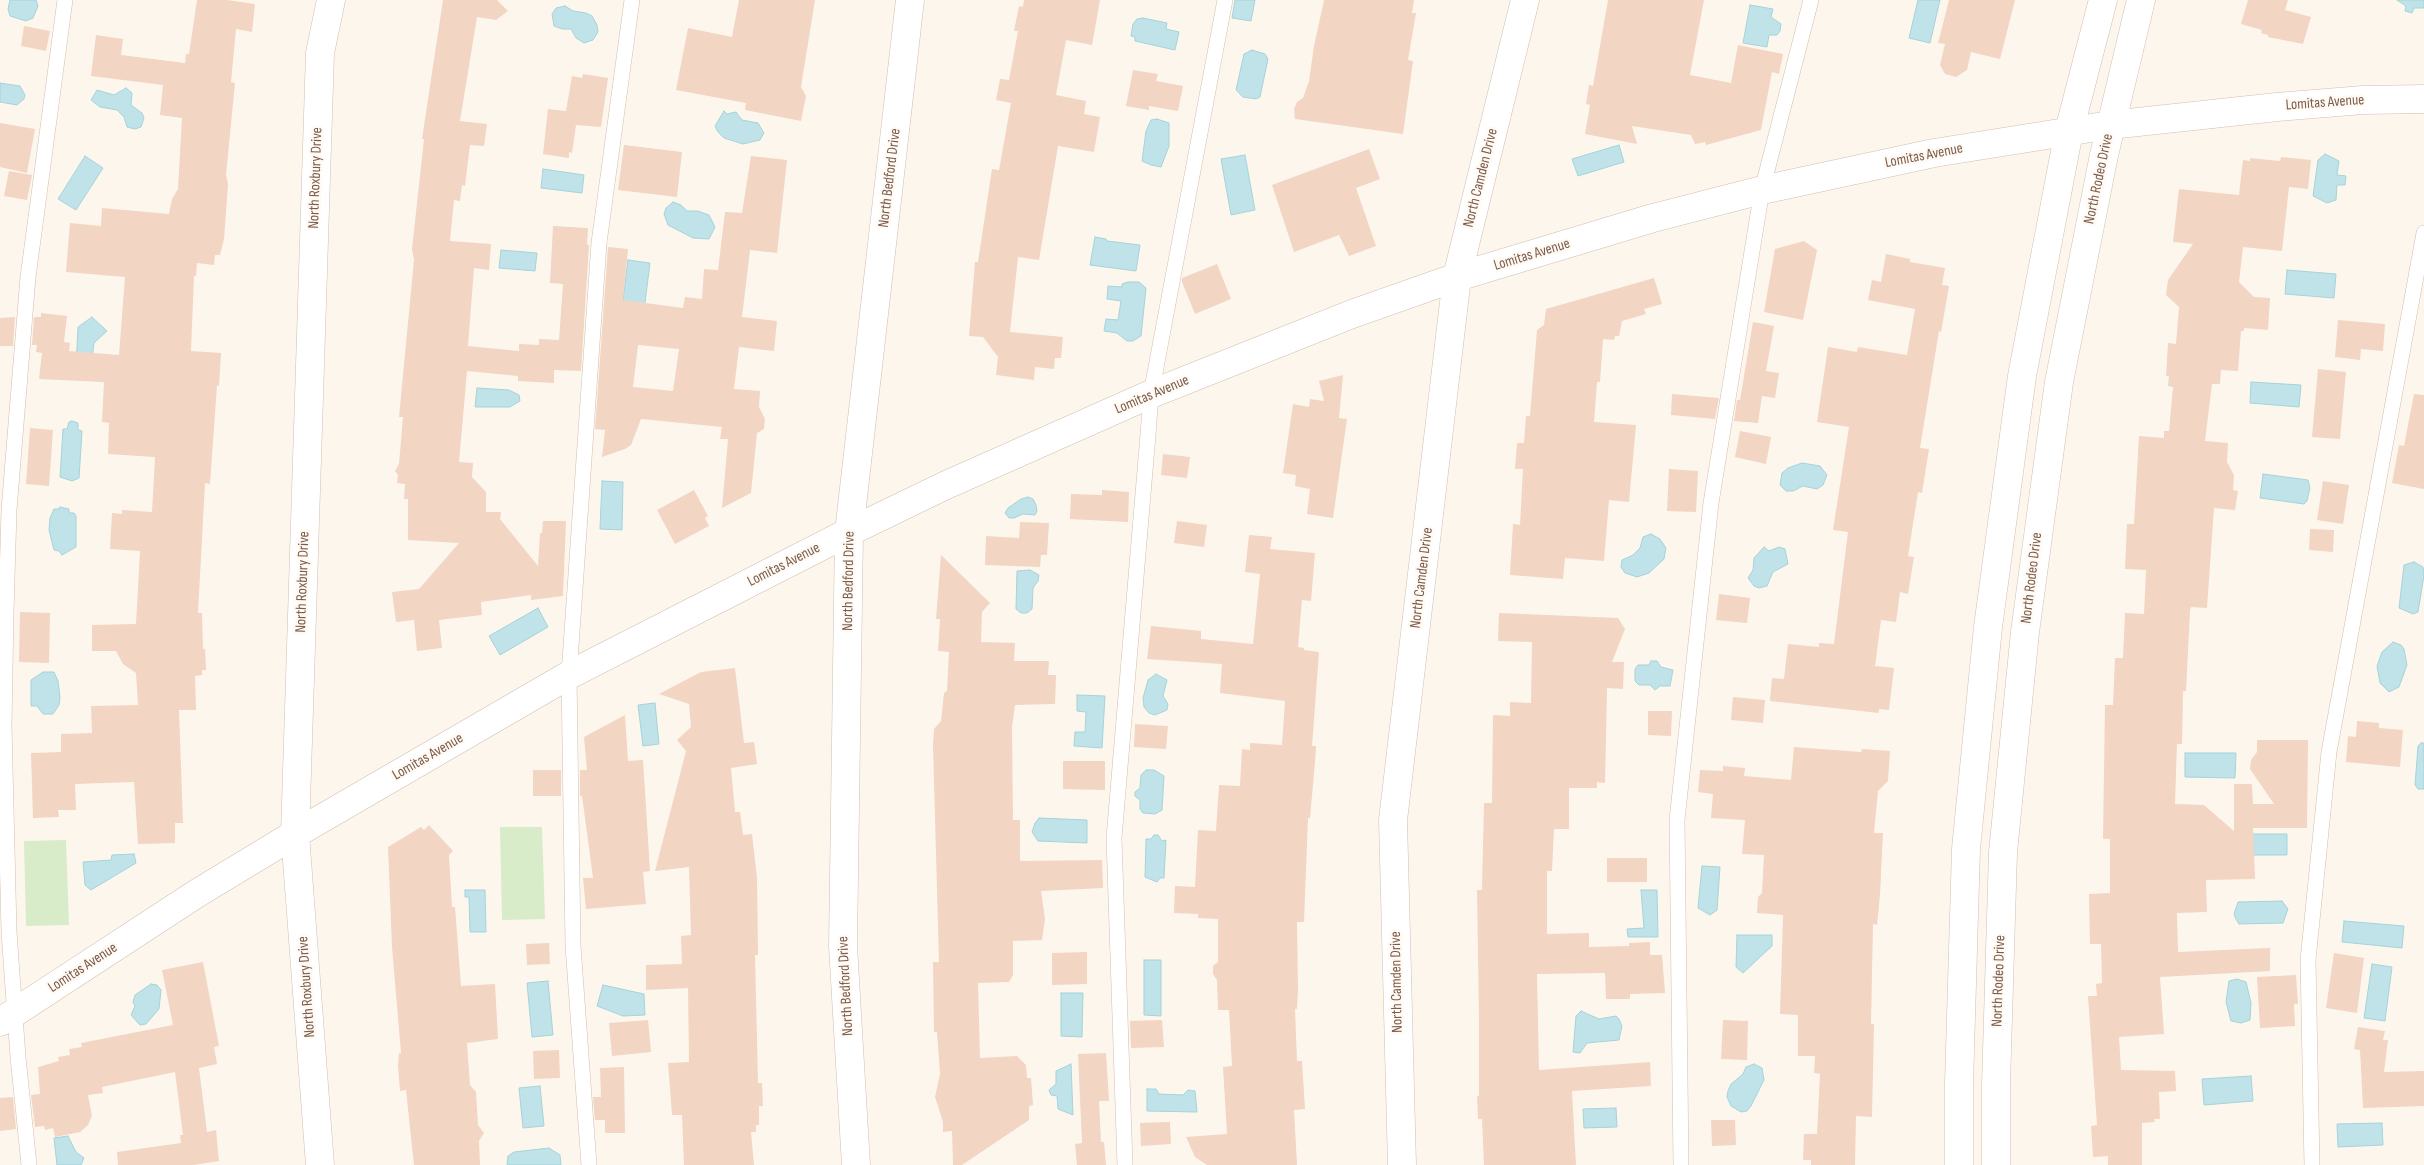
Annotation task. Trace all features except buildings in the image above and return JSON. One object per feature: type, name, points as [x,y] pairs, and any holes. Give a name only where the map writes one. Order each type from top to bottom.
[{"type":"street","name":"North Roxbury Drive","points":[[320,1165],[295,834],[320,53],[331,0]]},
{"type":"street","name":"North Bedford Drive","points":[[856,1165],[843,946],[850,532],[910,0]]},
{"type":"street","name":"North Camden Drive","points":[[1402,1165],[1393,820],[1457,277],[1525,0]]},
{"type":"street","points":[[1959,1165],[1966,849],[1976,732],[2003,506],[2022,376],[2070,131],[2102,0]]},
{"type":"street","name":"North Rodeo Drive","points":[[1996,1165],[1996,1084],[2004,852],[2025,632],[2059,382],[2082,258],[2110,125],[2141,0]]},
{"type":"street","name":"Lomitas Avenue","points":[[7,1017],[196,894],[295,834],[569,675],[944,486],[1151,394],[1352,314],[1457,277],[1653,218],[1762,190],[1934,153],[2110,125],[2278,107],[2363,100],[2424,99]]},
{"type":"lane","points":[[30,1165],[7,1017],[4,724],[9,510],[28,277],[65,0]]},
{"type":"lane","points":[[589,1165],[573,946],[569,675],[599,243],[632,0]]},
{"type":"lane","points":[[1125,1165],[1114,838],[1151,394],[1225,0]]},
{"type":"lane","points":[[1682,1165],[1677,820],[1711,503],[1762,190],[1811,0]]},
{"type":"lane","points":[[2312,1165],[2308,960],[2329,752],[2424,233]]},
{"type":"green space","points":[[500,827],[542,827],[545,919],[502,920]]},
{"type":"green space","points":[[66,840],[69,925],[26,926],[24,841]]},
{"type":"water","points":[[10,0],[36,0],[38,6],[33,18],[26,21],[10,16],[8,9]]},
{"type":"water","points":[[1235,0],[1255,0],[1251,21],[1232,18]]},
{"type":"water","points":[[1918,0],[1940,0],[1930,43],[1909,38]]},
{"type":"water","points":[[2397,0],[2424,0],[2424,8],[2414,8],[2412,13],[2405,11],[2406,6]]},
{"type":"water","points":[[1750,5],[1773,9],[1771,17],[1781,24],[1777,35],[1769,35],[1767,47],[1743,43]]},
{"type":"water","points":[[565,6],[573,11],[592,16],[597,25],[598,32],[593,40],[584,43],[576,38],[571,29],[562,29],[554,26],[552,14],[556,8]]},
{"type":"water","points":[[1143,18],[1167,23],[1166,29],[1179,32],[1175,50],[1135,41],[1135,37],[1131,36],[1133,24],[1137,19]]},
{"type":"water","points":[[1252,50],[1265,54],[1268,59],[1260,97],[1256,99],[1243,97],[1236,90],[1244,54]]},
{"type":"water","points":[[0,83],[20,86],[25,95],[24,99],[17,105],[0,102]]},
{"type":"water","points":[[126,88],[132,93],[131,105],[142,113],[144,118],[141,127],[135,129],[127,127],[124,117],[117,110],[100,107],[91,100],[97,90],[114,95]]},
{"type":"water","points":[[724,111],[727,114],[736,112],[742,120],[758,123],[764,133],[760,140],[743,144],[724,138],[715,126]]},
{"type":"water","points":[[1157,119],[1169,123],[1169,146],[1161,167],[1142,161],[1146,131],[1151,120]]},
{"type":"water","points":[[1619,145],[1624,162],[1578,176],[1572,159]]},
{"type":"water","points":[[2325,154],[2339,161],[2337,175],[2346,176],[2345,185],[2337,185],[2336,200],[2327,203],[2313,196],[2318,160]]},
{"type":"water","points":[[1245,155],[1255,210],[1231,215],[1221,159]]},
{"type":"water","points":[[85,156],[103,168],[76,210],[58,199]]},
{"type":"water","points":[[543,169],[584,175],[582,193],[541,188]]},
{"type":"water","points":[[673,202],[681,205],[687,211],[698,211],[709,215],[715,227],[709,239],[693,238],[668,225],[664,214],[666,208]]},
{"type":"water","points":[[1095,237],[1106,239],[1107,241],[1140,245],[1136,271],[1090,265]]},
{"type":"water","points":[[501,250],[537,253],[535,271],[499,268]]},
{"type":"water","points":[[628,260],[650,263],[644,310],[622,308]]},
{"type":"water","points":[[2287,270],[2336,274],[2334,298],[2285,294]]},
{"type":"water","points":[[1139,282],[1146,288],[1141,336],[1133,341],[1127,341],[1117,333],[1104,331],[1106,319],[1118,320],[1121,301],[1107,299],[1108,286],[1122,287],[1122,284]]},
{"type":"water","points":[[92,317],[107,331],[94,343],[91,367],[76,367],[78,327]]},
{"type":"water","points":[[2251,382],[2301,385],[2299,407],[2250,403]]},
{"type":"water","points":[[477,388],[509,390],[519,395],[520,401],[510,407],[475,407]]},
{"type":"water","points":[[69,422],[78,423],[78,430],[82,431],[79,478],[72,481],[60,477],[63,429],[67,429]]},
{"type":"water","points":[[1802,463],[1820,466],[1827,475],[1823,485],[1817,489],[1803,486],[1793,491],[1786,491],[1780,485],[1782,473],[1788,468]]},
{"type":"water","points":[[2263,474],[2308,480],[2310,488],[2307,501],[2304,504],[2260,498]]},
{"type":"water","points":[[602,481],[623,482],[622,530],[600,529]]},
{"type":"water","points":[[1028,497],[1033,499],[1036,505],[1037,511],[1035,515],[1023,514],[1009,518],[1005,513],[1008,508],[1021,499]]},
{"type":"water","points":[[60,507],[69,509],[69,513],[74,513],[76,516],[76,547],[62,555],[59,551],[54,550],[49,530],[50,518],[54,509],[59,509]]},
{"type":"water","points":[[1651,534],[1660,539],[1666,548],[1664,559],[1649,573],[1637,577],[1625,573],[1621,567],[1622,560],[1633,555],[1640,548],[1643,537]]},
{"type":"water","points":[[1764,547],[1769,551],[1779,547],[1785,549],[1788,564],[1773,572],[1767,586],[1759,588],[1754,586],[1748,578],[1753,570],[1754,558]]},
{"type":"water","points":[[2414,562],[2423,567],[2424,575],[2418,612],[2413,614],[2399,608],[2404,565]]},
{"type":"water","points":[[1030,570],[1039,575],[1038,581],[1033,588],[1032,609],[1027,613],[1021,613],[1016,609],[1017,571]]},
{"type":"water","points":[[538,608],[548,627],[500,655],[489,636]]},
{"type":"water","points":[[2393,642],[2401,645],[2404,649],[2407,665],[2399,687],[2389,692],[2380,683],[2377,666],[2382,652]]},
{"type":"water","points":[[1651,661],[1657,661],[1661,667],[1673,670],[1670,686],[1660,686],[1655,690],[1650,685],[1639,685],[1635,681],[1635,669],[1638,665],[1649,665]]},
{"type":"water","points":[[43,672],[54,672],[58,681],[59,705],[53,714],[43,714],[37,706],[31,706],[31,680]]},
{"type":"water","points":[[1156,674],[1167,680],[1163,696],[1168,704],[1167,710],[1155,715],[1149,713],[1144,707],[1143,698],[1148,680]]},
{"type":"water","points":[[1077,695],[1105,696],[1102,748],[1074,746],[1075,732],[1085,732],[1086,712],[1077,711]]},
{"type":"water","points":[[655,703],[659,744],[643,746],[638,705]]},
{"type":"water","points":[[2424,743],[2424,789],[2418,789],[2415,785],[2418,746]]},
{"type":"water","points":[[2185,753],[2236,753],[2235,778],[2185,777]]},
{"type":"water","points":[[1146,770],[1154,770],[1164,776],[1162,810],[1155,814],[1143,813],[1140,809],[1140,800],[1135,796],[1135,792],[1140,788],[1141,775]]},
{"type":"water","points":[[1039,818],[1087,820],[1087,843],[1038,841],[1032,832]]},
{"type":"water","points":[[2239,834],[2287,834],[2287,855],[2239,855]]},
{"type":"water","points":[[1154,835],[1158,835],[1162,841],[1166,840],[1164,878],[1160,878],[1157,882],[1145,877],[1146,839],[1151,839]]},
{"type":"water","points":[[134,854],[136,863],[91,890],[85,885],[83,862],[111,860],[112,855]]},
{"type":"water","points":[[1702,866],[1720,867],[1717,910],[1710,915],[1698,908]]},
{"type":"water","points":[[465,890],[485,890],[486,932],[470,932],[469,897],[465,897]]},
{"type":"water","points":[[1641,890],[1657,890],[1658,937],[1628,937],[1627,929],[1644,928]]},
{"type":"water","points":[[2282,901],[2288,909],[2283,923],[2239,924],[2234,914],[2238,902]]},
{"type":"water","points":[[2344,921],[2404,926],[2402,948],[2342,942]]},
{"type":"water","points":[[1737,935],[1772,935],[1772,946],[1743,973],[1736,967]]},
{"type":"water","points":[[1144,960],[1161,960],[1161,1016],[1144,1015]]},
{"type":"water","points":[[2372,964],[2392,967],[2385,1021],[2364,1018]]},
{"type":"water","points":[[2237,979],[2246,982],[2251,1003],[2250,1020],[2241,1023],[2231,1021],[2226,1002],[2229,981]]},
{"type":"water","points":[[548,981],[553,1035],[532,1037],[527,983]]},
{"type":"water","points":[[151,984],[157,985],[161,990],[159,1009],[146,1024],[140,1025],[131,1015],[135,1006],[133,1002],[135,995]]},
{"type":"water","points":[[603,985],[644,994],[645,1015],[623,1016],[597,1006]]},
{"type":"water","points":[[1061,993],[1083,993],[1082,1037],[1061,1036]]},
{"type":"water","points":[[1581,1011],[1599,1019],[1616,1016],[1622,1026],[1619,1040],[1587,1043],[1580,1053],[1573,1052],[1576,1016]]},
{"type":"water","points":[[1071,1064],[1073,1115],[1058,1109],[1057,1096],[1051,1095],[1049,1090],[1056,1084],[1056,1071]]},
{"type":"water","points":[[1754,1064],[1762,1068],[1764,1080],[1751,1106],[1747,1111],[1741,1112],[1731,1106],[1727,1097],[1728,1091],[1731,1084],[1743,1074],[1746,1067]]},
{"type":"water","points":[[2251,1076],[2253,1101],[2204,1105],[2202,1079]]},
{"type":"water","points":[[540,1086],[544,1126],[523,1128],[519,1088]]},
{"type":"water","points":[[1147,1089],[1156,1089],[1159,1094],[1183,1095],[1188,1090],[1195,1091],[1197,1112],[1147,1111]]},
{"type":"water","points":[[1616,1108],[1617,1127],[1584,1128],[1583,1109]]},
{"type":"water","points":[[2382,1123],[2383,1145],[2338,1147],[2337,1124]]},
{"type":"water","points":[[68,1136],[76,1152],[84,1158],[81,1165],[57,1165],[54,1138]]},
{"type":"water","points":[[549,1148],[560,1155],[561,1165],[507,1165],[508,1156],[514,1152]]}]
